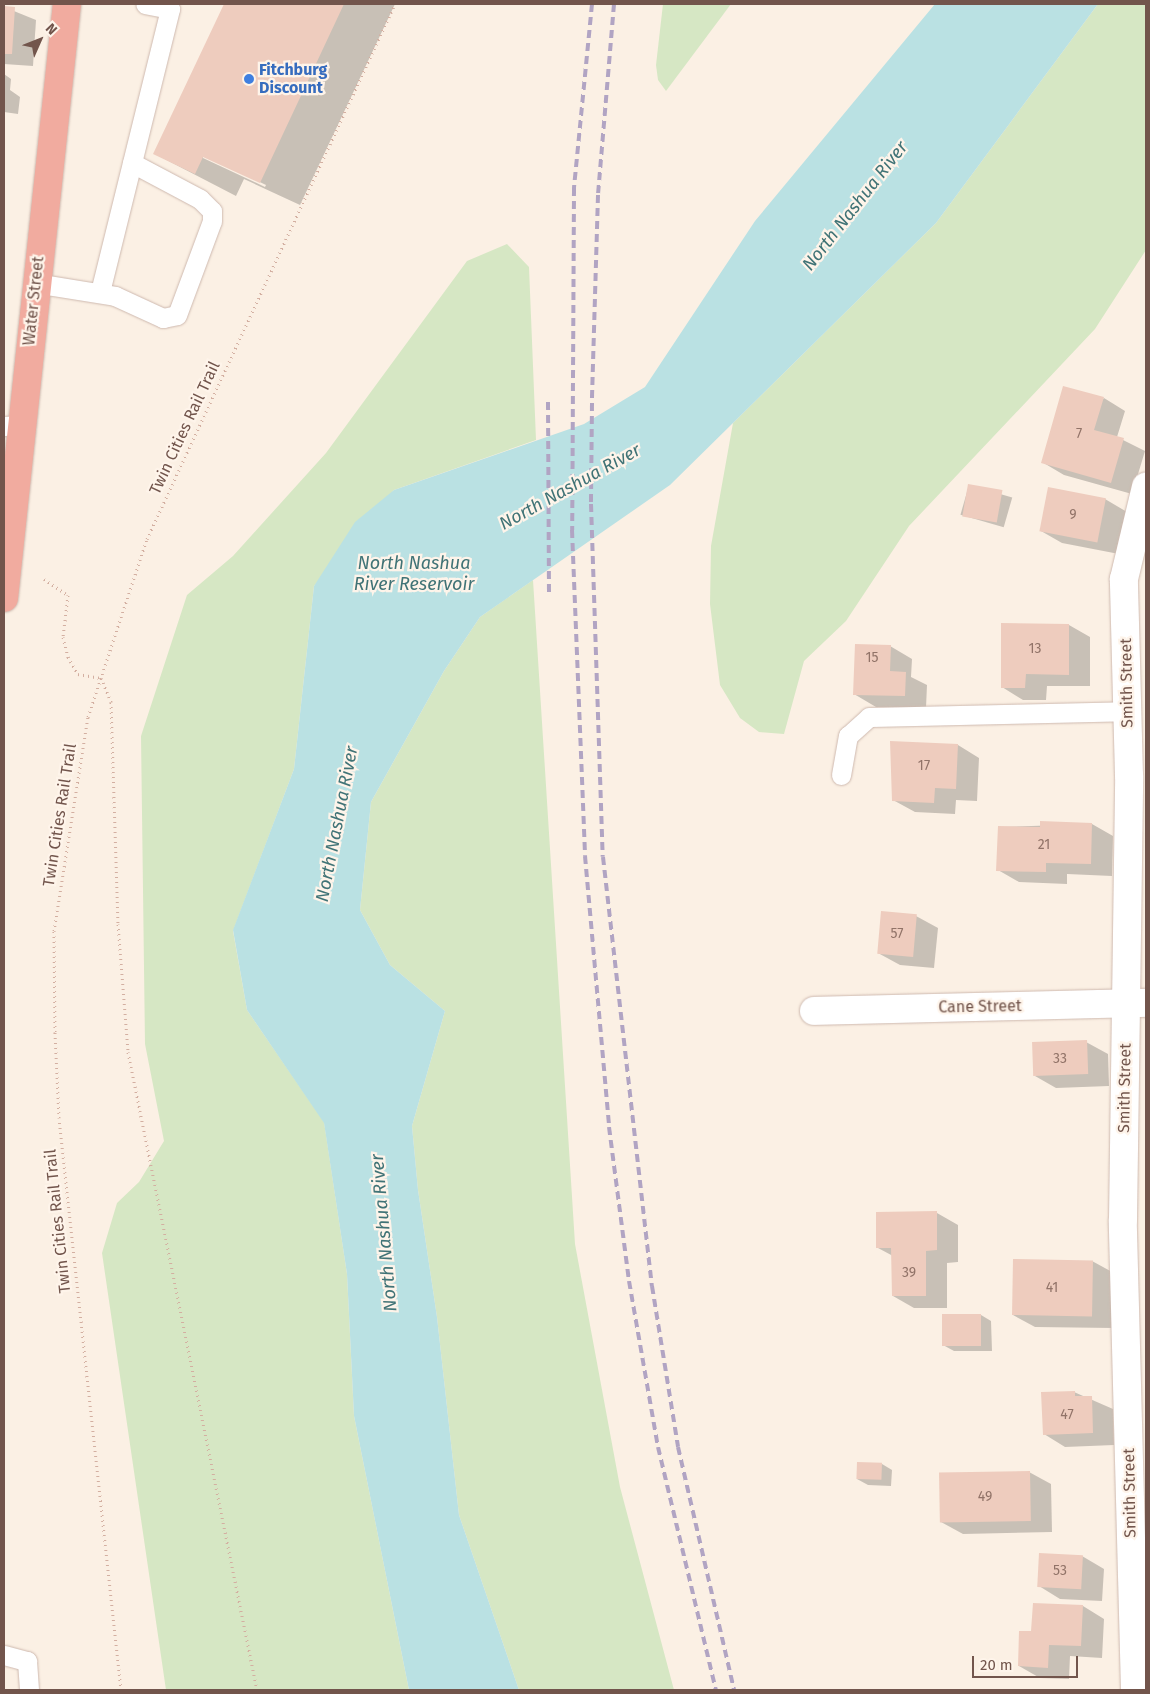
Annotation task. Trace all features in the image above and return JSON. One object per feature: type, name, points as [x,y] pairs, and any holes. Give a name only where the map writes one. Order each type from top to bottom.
[{"type":"highway","name":"Water Street","points":[[4,598],[12,425],[36,283],[67,4]]},
{"type":"street","name":"Smith Street","points":[[1135,1690],[1123,1220],[1137,1004],[1137,776],[1127,711],[1124,579],[1146,488]]},
{"type":"street","name":"Cane Street","points":[[814,1012],[1137,1004]]},
{"type":"lane","points":[[100,292],[171,7],[145,4]]},
{"type":"lane","points":[[36,283],[100,292],[171,319],[177,315],[212,221],[212,211],[200,199],[132,163]]},
{"type":"lane","points":[[841,775],[848,736],[868,717],[1127,711]]},
{"type":"lane","points":[[4,1655],[27,1661],[29,1690]]},
{"type":"path","name":"Twin Cities Rail Trail","points":[[121,1690],[59,1118],[55,1032],[54,931],[88,717],[146,539],[395,4]]},
{"type":"path","points":[[44,579],[68,595],[63,637],[68,657],[78,674],[101,678],[115,728],[118,924],[128,1052],[258,1690]]},
{"type":"green space","points":[[663,4],[731,4],[666,91],[658,80],[656,65]]},
{"type":"green space","points":[[1098,4],[1146,4],[1146,250],[1095,329],[909,526],[846,621],[804,661],[784,734],[759,732],[740,718],[720,685],[710,604],[711,546],[733,423],[936,223]]},
{"type":"green space","points":[[507,244],[529,267],[536,440],[394,490],[314,586],[294,769],[233,931],[247,1010],[324,1122],[347,1274],[354,1416],[409,1690],[166,1690],[102,1253],[117,1203],[139,1182],[164,1141],[145,1044],[141,736],[187,595],[233,556],[326,453],[467,261]]},
{"type":"green space","points":[[533,580],[575,1244],[620,1487],[674,1690],[519,1690],[459,1515],[437,1317],[418,1190],[412,1126],[445,1011],[390,965],[360,910],[371,802],[444,671],[480,617]]},
{"type":"water","name":"North Nashua River Reservoir","points":[[935,4],[1098,4],[936,223],[670,485],[480,617],[444,671],[371,802],[360,910],[390,965],[445,1011],[412,1126],[418,1190],[437,1317],[459,1515],[519,1690],[409,1690],[354,1416],[347,1274],[324,1123],[247,1010],[233,930],[294,769],[314,586],[355,522],[394,490],[584,424],[645,387],[755,221]]},
{"type":"building","name":"Fitchburg Discount","points":[[224,4],[344,4],[260,183],[203,157],[195,174],[153,154]]},
{"type":"building","points":[[4,6],[15,7],[12,54],[4,54]]},
{"type":"building","points":[[1063,386],[1104,397],[1094,430],[1124,438],[1111,483],[1041,463]]},
{"type":"building","points":[[968,484],[1002,490],[997,523],[962,516]]},
{"type":"building","points":[[1048,487],[1106,498],[1097,542],[1039,531]]},
{"type":"building","points":[[1001,623],[1069,624],[1069,675],[1026,674],[1025,688],[1001,688]]},
{"type":"building","points":[[855,644],[891,645],[890,671],[906,672],[905,696],[853,695]]},
{"type":"building","points":[[890,741],[958,744],[956,789],[935,788],[934,803],[892,801]]},
{"type":"building","points":[[1040,821],[1092,823],[1091,864],[1046,863],[1046,872],[996,871],[998,826],[1040,827]]},
{"type":"building","points":[[881,911],[917,914],[913,957],[877,954]]},
{"type":"building","points":[[1087,1040],[1088,1074],[1033,1076],[1032,1042]]},
{"type":"building","points":[[937,1211],[937,1250],[926,1251],[926,1296],[892,1296],[891,1248],[876,1248],[876,1212]]},
{"type":"building","points":[[1013,1259],[1093,1260],[1092,1316],[1012,1315]]},
{"type":"building","points":[[942,1314],[981,1314],[981,1346],[942,1346]]},
{"type":"building","points":[[1075,1391],[1075,1396],[1092,1396],[1093,1433],[1043,1435],[1041,1392]]},
{"type":"building","points":[[857,1462],[882,1463],[881,1480],[856,1479]]},
{"type":"building","points":[[1030,1471],[1031,1521],[940,1523],[939,1473]]},
{"type":"building","points":[[1039,1553],[1083,1555],[1081,1589],[1037,1587]]},
{"type":"building","points":[[1033,1603],[1083,1605],[1081,1646],[1049,1645],[1048,1668],[1018,1666],[1019,1631],[1031,1631]]},
{"type":"railway","points":[[592,4],[574,188],[572,530],[585,856],[609,1127],[629,1281],[658,1447],[716,1690]]},
{"type":"railway","points":[[614,4],[598,195],[592,403],[591,504],[603,857],[652,1286],[678,1447],[734,1690]]},
{"type":"railway","points":[[548,402],[549,597]]},
{"type":"place","name":"Fitchburg Discount","points":[[249,79]]},
{"type":"water label","name":"North Nashua River","points":[[855,206]]},
{"type":"water label","name":"North Nashua River","points":[[570,487]]},
{"type":"water label","name":"North Nashua River","points":[[337,824]]},
{"type":"water label","name":"North Nashua River","points":[[384,1233]]}]
